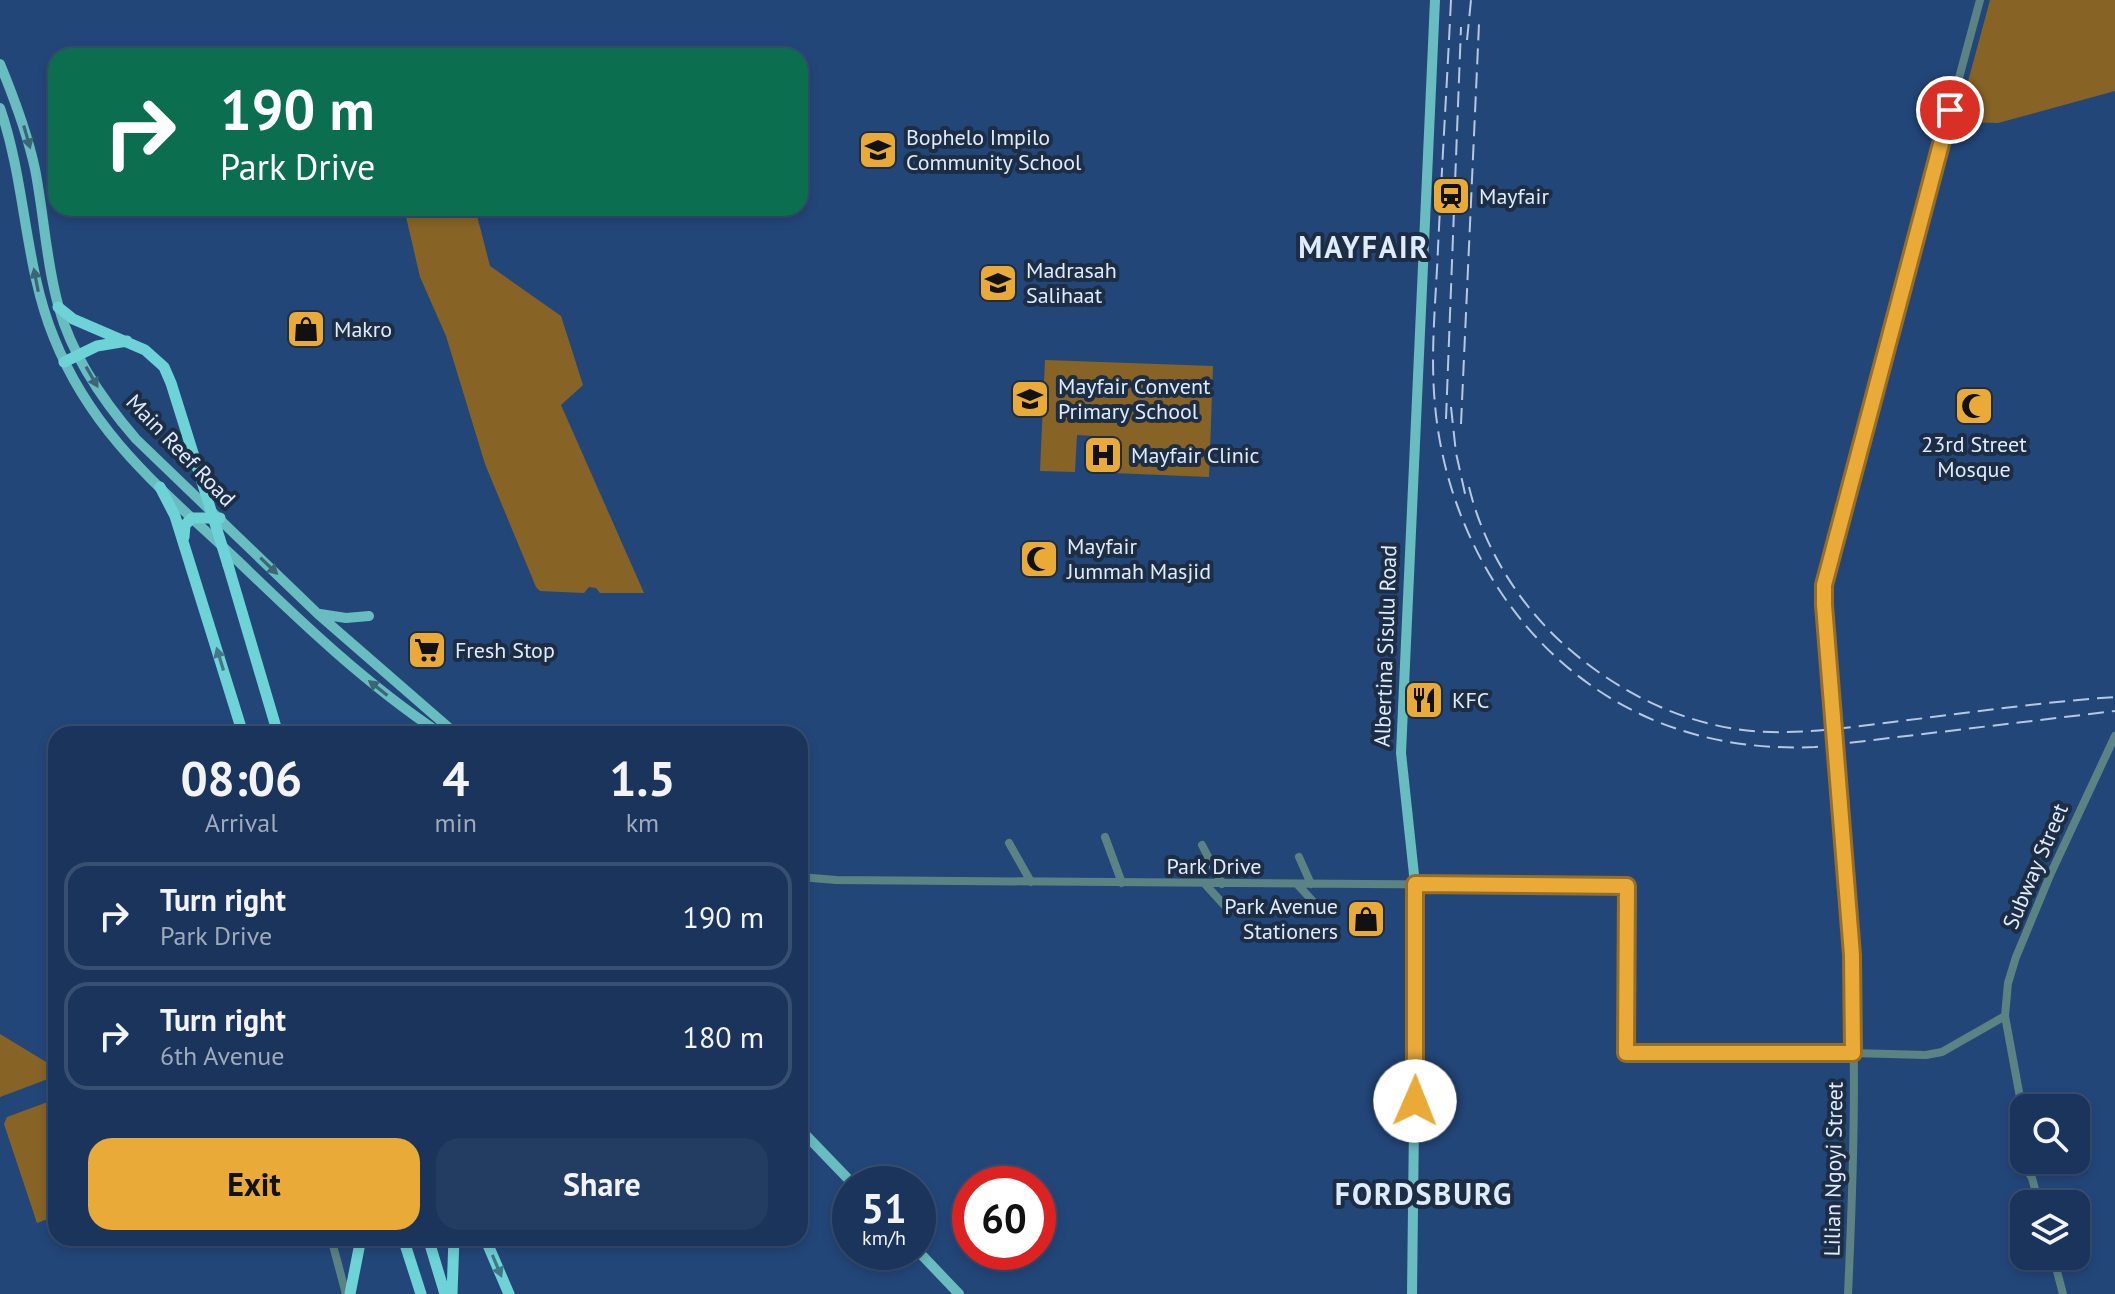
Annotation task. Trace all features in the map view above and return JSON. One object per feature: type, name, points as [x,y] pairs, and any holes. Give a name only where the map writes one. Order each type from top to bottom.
[{"type":"highway","points":[[58,307],[73,319],[145,350],[164,367],[277,726]]},
{"type":"highway","points":[[64,362],[97,346],[128,341]]},
{"type":"highway","points":[[160,487],[172,509],[187,553],[241,726]]},
{"type":"highway","points":[[187,553],[184,528],[192,518],[220,518]]},
{"type":"highway","points":[[348,1294],[360,1246]]},
{"type":"highway","points":[[406,1246],[421,1294]]},
{"type":"highway","points":[[430,1246],[445,1294]]},
{"type":"highway","points":[[452,1294],[454,1246]]},
{"type":"highway","points":[[488,1246],[509,1294]]},
{"type":"main road","name":"Albertina Sisulu Road","points":[[1412,1294],[1415,884],[1401,753],[1435,0]]},
{"type":"main road","name":"Main Reef Road","points":[[0,64],[30,149],[58,307],[79,355],[111,408],[136,439],[318,614],[447,726]]},
{"type":"main road","name":"Main Reef Road","points":[[0,108],[14,155],[39,297],[64,362],[99,421],[118,447],[333,652],[430,726]]},
{"type":"main road","points":[[318,614],[346,618],[369,616]]},
{"type":"main road","points":[[808,1137],[836,1166]]},
{"type":"main road","points":[[936,1270],[959,1294]]},
{"type":"street","name":"Lilian Ngoyi Street","points":[[1848,1294],[1852,955],[1824,585],[1980,0]]},
{"type":"street","name":"Subway Street","points":[[2019,1094],[2005,1016],[2008,983],[2057,859],[2115,736]]},
{"type":"street","points":[[1105,837],[1122,883]]},
{"type":"street","points":[[1009,843],[1031,882]]},
{"type":"street","points":[[1202,845],[1222,884]]},
{"type":"street","points":[[1299,857],[1311,884]]},
{"type":"street","name":"Park Drive","points":[[808,878],[1627,886],[1626,1053],[1853,1053]]},
{"type":"street","points":[[1205,884],[1225,906]]},
{"type":"street","points":[[1297,884],[1320,909]]},
{"type":"street","points":[[1853,1053],[1937,1054],[2005,1016]]},
{"type":"street","points":[[333,1246],[348,1294]]},
{"type":"street","points":[[2057,1270],[2063,1294]]},
{"type":"shaded area","points":[[1990,0],[2115,0],[2115,91],[1998,123],[1963,122],[1959,115]]},
{"type":"shaded area","points":[[406,216],[477,216],[490,266],[561,316],[583,385],[561,405],[644,593],[600,593],[596,588],[589,587],[584,593],[540,591],[536,587],[485,464],[446,336],[420,277]]},
{"type":"shaded area","points":[[1045,360],[1213,366],[1209,477],[1113,473],[1113,437],[1077,435],[1075,472],[1040,471]]},
{"type":"shaded area","points":[[0,1034],[48,1063],[48,1079],[0,1097]]},
{"type":"shaded area","points":[[48,1102],[48,1219],[37,1223],[4,1124],[7,1117]]},
{"type":"railway","points":[[1451,0],[1433,346],[1440,444],[1449,482],[1479,555],[1498,589],[1548,649],[1577,675],[1631,710],[1689,733],[1751,745],[1815,747],[2115,711]]},
{"type":"railway","points":[[1467,40],[1471,0]]},
{"type":"railway","points":[[1461,424],[1479,24]]},
{"type":"railway","points":[[1446,419],[1461,27]]},
{"type":"railway","points":[[1451,407],[1456,453],[1466,498]]},
{"type":"railway","points":[[1469,487],[1492,550],[1516,590],[1544,625],[1579,657],[1620,686],[1664,709],[1688,717],[1736,729],[1795,732],[2115,697]]},
{"type":"place","name":"Bophelo Impilo Community School","points":[[878,150]]},
{"type":"place","name":"Mayfair","points":[[1451,196]]},
{"type":"place","name":"Madrasah Salihaat","points":[[998,283]]},
{"type":"place","name":"Makro","points":[[306,329]]},
{"type":"place","name":"Mayfair Convent Primary School","points":[[1030,399]]},
{"type":"place","name":"23rd Street Mosque","points":[[1974,406]]},
{"type":"place","name":"Mayfair Clinic","points":[[1103,455]]},
{"type":"place","name":"Mayfair Jummah Masjid","points":[[1039,559]]},
{"type":"place","name":"Fresh Stop","points":[[427,650]]},
{"type":"place","name":"KFC","points":[[1424,700]]},
{"type":"place","name":"Park Avenue Stationers","points":[[1366,919]]},
{"type":"district","name":"MAYFAIR","points":[[1364,248]]},
{"type":"district","name":"FORDSBURG","points":[[1424,1195]]},
{"type":"route","points":[[1415,1101],[1415,884],[1627,886],[1626,1053],[1853,1053],[1852,955],[1824,585],[1950,110]]}]
